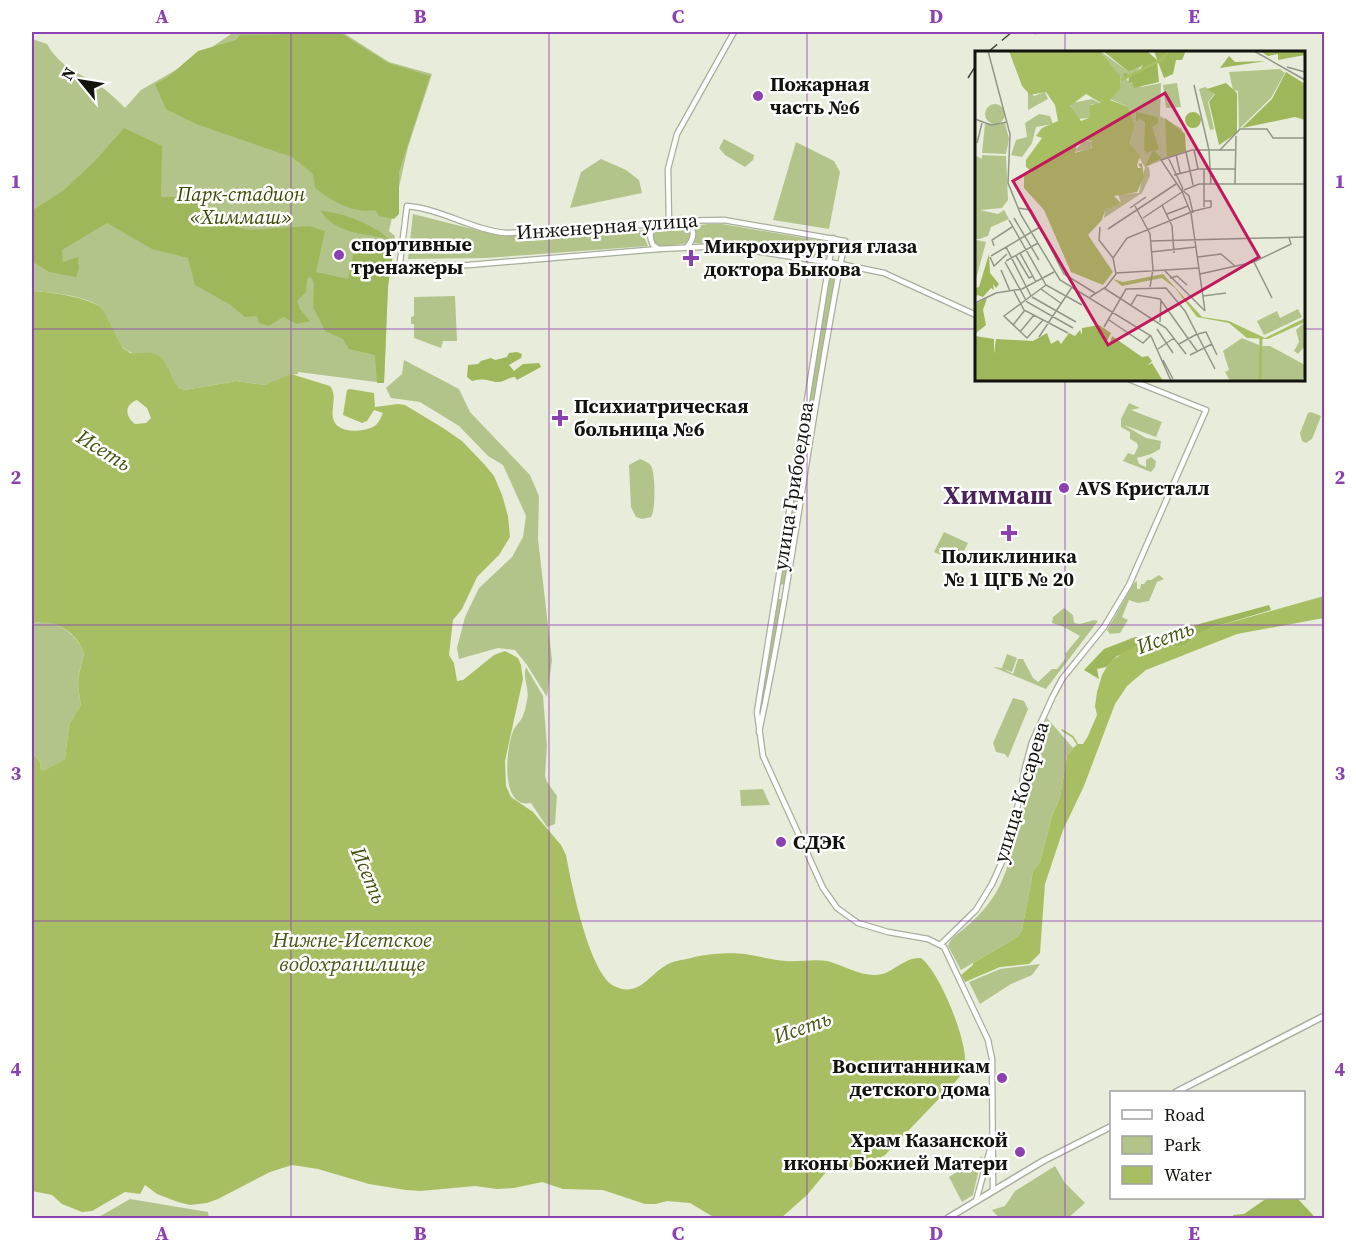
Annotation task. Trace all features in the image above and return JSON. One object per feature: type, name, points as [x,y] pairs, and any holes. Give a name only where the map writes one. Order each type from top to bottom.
[{"type":"main road","points":[[669,223],[668,169],[674,144],[688,112],[734,32]]},
{"type":"main road","name":"Инженерная улица","points":[[845,241],[724,220],[506,233],[488,230],[424,207],[407,206],[400,262],[403,266],[469,265],[722,246],[884,273],[975,315]]},
{"type":"main road","points":[[684,222],[693,228],[692,242],[687,247]]},
{"type":"main road","points":[[659,224],[652,230],[650,237],[653,245],[659,249]]},
{"type":"main road","name":"улица Грибоедова","points":[[833,238],[757,712],[759,735],[763,756],[805,851],[823,888],[837,908],[849,918],[868,928],[928,939],[941,945]]},
{"type":"main road","name":"улица Грибоедова","points":[[759,735],[786,592],[845,241]]},
{"type":"main road","name":"улица Косарева","points":[[941,945],[976,910],[992,884],[1013,830],[1022,778],[1032,742],[1057,687],[1095,640],[1117,607],[1137,568],[1206,410],[1134,381]]},
{"type":"main road","points":[[941,945],[968,995],[988,1040],[992,1059],[993,1190]]},
{"type":"main road","points":[[1178,1091],[1324,1016]]},
{"type":"main road","points":[[948,1218],[1043,1161],[1110,1127]]},
{"type":"main road","points":[[976,1202],[993,1141]]},
{"type":"green space","name":"Парк-стадион «Химмаш»","points":[[234,32],[342,32],[389,62],[432,74],[408,147],[389,231],[395,236],[388,286],[384,383],[298,372],[298,374],[289,375],[265,385],[236,381],[185,390],[179,388],[137,354],[125,349],[115,337],[103,309],[88,301],[69,296],[32,291],[32,39],[47,44],[65,65],[103,88],[125,108],[141,90],[193,60]]},
{"type":"green space","points":[[724,139],[754,155],[753,160],[745,167],[725,155],[719,148]]},
{"type":"green space","points":[[796,142],[834,161],[840,172],[829,229],[773,220]]},
{"type":"green space","points":[[601,159],[626,170],[639,180],[642,193],[570,208],[581,172]]},
{"type":"green space","points":[[413,214],[492,234],[601,233],[646,230],[644,237],[648,246],[486,258],[408,259]]},
{"type":"green space","points":[[722,224],[822,241],[829,248],[827,255],[821,260],[723,244],[694,243],[696,230],[693,226]]},
{"type":"green space","points":[[684,226],[691,232],[692,238],[689,243],[659,247],[655,245],[652,238],[657,229]]},
{"type":"green space","points":[[831,272],[837,273],[810,424],[804,423]]},
{"type":"green space","points":[[455,296],[457,341],[443,341],[441,348],[414,338],[414,324],[411,324],[411,317],[414,316],[414,297]]},
{"type":"green space","points":[[404,360],[459,389],[470,412],[530,475],[539,496],[538,539],[552,660],[547,697],[515,650],[498,648],[459,659],[457,648],[465,617],[479,588],[512,557],[523,537],[526,516],[503,465],[488,456],[459,426],[420,402],[391,398],[386,388],[402,374]]},
{"type":"green space","points":[[1129,403],[1140,408],[1131,410],[1162,422],[1156,437],[1124,425],[1146,438],[1161,441],[1160,449],[1137,458],[1139,464],[1146,467],[1146,460],[1151,457],[1156,461],[1151,472],[1123,461],[1128,453],[1134,455],[1138,447],[1137,443],[1130,439],[1130,432],[1121,427],[1121,419]]},
{"type":"green space","points":[[1308,413],[1321,416],[1312,439],[1306,443],[1302,441],[1300,433]]},
{"type":"green space","points":[[803,433],[809,434],[785,585],[779,584]]},
{"type":"green space","points":[[640,459],[651,466],[654,485],[653,513],[651,517],[642,519],[636,517],[631,507],[629,465]]},
{"type":"green space","points":[[944,532],[968,543],[958,563],[934,552]]},
{"type":"green space","points":[[1159,575],[1164,579],[1157,582],[1149,601],[1138,603],[1129,600],[1122,617],[1128,620],[1120,633],[1110,634],[1107,630],[1134,583],[1137,581],[1137,589],[1140,589],[1141,584]]},
{"type":"green space","points":[[776,599],[782,599],[764,699],[761,699]]},
{"type":"green space","points":[[1064,608],[1073,615],[1074,623],[1098,621],[1046,689],[993,667],[1002,668],[1007,654],[1017,658],[1012,672],[1004,669],[1013,674],[1018,659],[1023,659],[1033,678],[1038,682],[1052,669],[1057,669],[1066,658],[1065,654],[1080,636],[1052,623],[1053,617]]},
{"type":"green space","points":[[44,621],[69,632],[78,642],[84,654],[78,678],[81,704],[69,725],[65,759],[44,772],[32,752],[32,624]]},
{"type":"green space","points":[[526,667],[543,696],[547,746],[545,776],[557,796],[555,824],[547,827],[531,803],[521,802],[509,787],[507,761],[511,737],[523,716],[527,700]]},
{"type":"green space","points":[[1013,698],[1024,701],[1028,709],[1008,758],[1005,754],[996,752],[993,743]]},
{"type":"green space","points":[[1047,718],[1073,748],[1067,756],[1060,797],[1052,816],[1040,862],[1033,871],[1022,930],[1017,937],[961,970],[948,946],[949,943],[986,906],[1001,883],[1015,842]]},
{"type":"green space","points":[[763,789],[770,805],[741,806],[740,790]]},
{"type":"green space","points":[[1040,964],[1032,975],[1011,984],[980,1004],[969,982],[1000,969]]},
{"type":"green space","points":[[982,1156],[973,1195],[962,1202],[949,1177]]},
{"type":"green space","points":[[1055,1166],[1065,1183],[1085,1203],[1068,1218],[999,1218],[992,1210],[1005,1206],[1015,1191]]},
{"type":"green space","points":[[130,1199],[208,1212],[209,1218],[97,1218]]},
{"type":"shaded area","points":[[339,32],[388,63],[430,76],[399,172],[399,214],[394,219],[379,216],[375,210],[351,208],[328,197],[315,188],[313,174],[292,157],[196,124],[166,109],[155,84],[168,77],[198,51],[236,40],[240,35]]},
{"type":"shaded area","points":[[124,128],[162,146],[161,197],[177,197],[220,210],[229,225],[250,230],[309,226],[325,231],[316,272],[348,279],[355,247],[394,248],[388,286],[384,383],[377,383],[375,355],[349,349],[343,339],[325,331],[313,307],[312,278],[309,277],[307,280],[306,292],[297,301],[300,309],[310,321],[297,324],[283,317],[269,326],[259,323],[257,316],[245,317],[229,304],[195,285],[188,258],[152,249],[107,223],[62,250],[63,262],[78,257],[79,268],[76,277],[49,272],[33,262],[33,210],[64,190],[95,161]]},
{"type":"shaded area","points":[[321,211],[357,220],[389,239],[342,228],[333,224]]},
{"type":"shaded area","points":[[509,353],[522,354],[521,358],[509,365],[514,371],[523,364],[539,363],[541,367],[517,380],[515,377],[499,382],[482,379],[472,381],[467,377],[468,365],[478,364],[491,358],[495,360],[507,357]]},
{"type":"shaded area","points":[[1269,605],[1271,610],[1214,627],[1197,635],[1186,645],[1177,647],[1152,643],[1117,656],[1106,667],[1097,669],[1099,679],[1084,670],[1104,649],[1135,637],[1150,637],[1152,641],[1155,636]]},
{"type":"shaded area","points":[[1266,1199],[1298,1199],[1314,1218],[1233,1218],[1233,1215],[1244,1214]]},
{"type":"water","name":"Нижне-Исетское водохранилище","points":[[32,291],[69,296],[97,305],[103,309],[123,348],[130,353],[157,355],[165,362],[179,388],[185,390],[236,381],[265,385],[291,374],[330,386],[334,395],[333,418],[335,423],[343,429],[355,431],[376,425],[383,413],[374,410],[367,421],[362,423],[343,415],[347,390],[374,393],[375,407],[405,405],[462,441],[494,476],[502,495],[508,516],[510,537],[499,555],[477,577],[462,609],[453,620],[449,655],[454,663],[457,681],[463,680],[494,655],[505,651],[518,658],[523,679],[505,761],[506,786],[511,797],[533,812],[561,845],[566,855],[582,926],[605,978],[614,986],[622,989],[636,988],[670,963],[696,957],[733,953],[786,961],[827,961],[869,975],[881,974],[908,960],[921,958],[936,977],[951,1008],[965,1054],[963,1072],[885,1155],[850,1168],[827,1171],[807,1195],[781,1218],[747,1216],[715,1218],[690,1203],[667,1201],[645,1204],[603,1190],[563,1189],[542,1182],[497,1189],[475,1186],[420,1191],[406,1190],[369,1184],[318,1169],[292,1165],[270,1172],[218,1199],[190,1205],[157,1194],[145,1185],[140,1194],[125,1192],[92,1211],[82,1212],[62,1204],[52,1195],[32,1191],[32,752],[40,762],[41,770],[44,771],[65,759],[69,725],[81,704],[78,679],[84,654],[77,639],[64,628],[48,622],[32,624]],"holes":[[[137,400],[147,408],[151,418],[146,423],[135,424],[127,411],[130,405]]]},
{"type":"water","points":[[1324,596],[1324,618],[1237,634],[1146,670],[1127,686],[1115,704],[1084,786],[1063,830],[1045,884],[1040,953],[1029,964],[1000,967],[965,982],[961,975],[973,963],[1017,937],[1022,930],[1033,871],[1040,862],[1052,816],[1060,797],[1067,756],[1078,744],[1083,744],[1088,736],[1097,715],[1095,706],[1097,692],[1102,675],[1109,663],[1125,651],[1142,644],[1152,643],[1177,647],[1186,645],[1197,635],[1214,627]]},
{"type":"waterway","points":[[1062,730],[1073,737],[1078,745]]},
{"type":"railway","points":[[989,51],[1012,32]]},
{"type":"railway","points":[[968,78],[975,67]]},
{"type":"place","name":"Пожарная часть №6","points":[[758,96]]},
{"type":"place","name":"спортивные тренажеры","points":[[339,255]]},
{"type":"place","name":"Микрохирургия глаза доктора Быкова","points":[[691,258]]},
{"type":"place","name":"Психиатрическая больница №6","points":[[560,418]]},
{"type":"place","name":"AVS Кристалл","points":[[1064,488]]},
{"type":"place","name":"Поликлиника № 1 ЦГБ № 20","points":[[1009,533]]},
{"type":"place","name":"СДЭК","points":[[781,842]]},
{"type":"place","name":"Воспитанникам детского дома","points":[[1002,1078]]},
{"type":"place","name":"Храм Казанской иконы Божией Матери","points":[[1020,1152]]},
{"type":"district","name":"Химмаш","points":[[998,495]]},
{"type":"water label","name":"Исеть","points":[[104,450]]},
{"type":"water label","name":"Исеть","points":[[1165,637]]},
{"type":"water label","name":"Исеть","points":[[369,875]]},
{"type":"water label","name":"Исеть","points":[[802,1027]]}]
